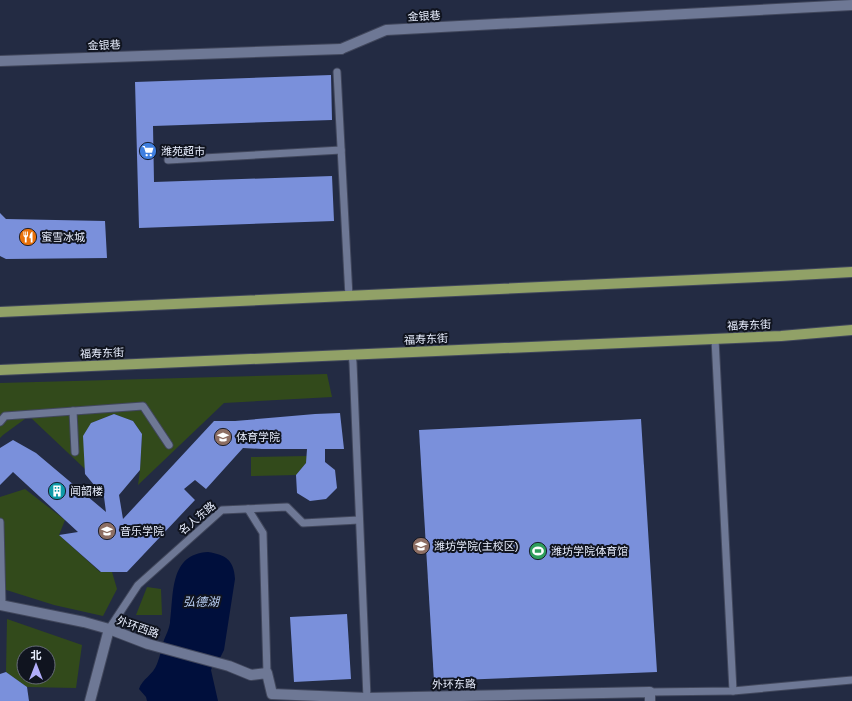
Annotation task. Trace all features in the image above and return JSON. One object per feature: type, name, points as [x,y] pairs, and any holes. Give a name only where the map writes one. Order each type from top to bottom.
[{"type":"main road","points":[[0,312],[772,277],[852,272]]},
{"type":"main road","name":"福寿东街","points":[[0,370],[781,336],[852,330]]},
{"type":"street","name":"金银巷","points":[[0,61],[340,49],[386,30],[852,5]]},
{"type":"street","name":"外环西路","points":[[1,605],[84,622],[109,629],[148,644],[229,666],[251,675],[267,673]]},
{"type":"street","name":"名人东路","points":[[90,701],[109,629]]},
{"type":"street","name":"外环东路","points":[[267,673],[272,698],[650,696]]},
{"type":"lane","points":[[337,72],[349,296]]},
{"type":"lane","points":[[168,160],[341,150]]},
{"type":"lane","points":[[715,339],[733,691]]},
{"type":"lane","points":[[352,354],[354,363],[367,698]]},
{"type":"lane","points":[[0,422],[5,416],[143,406],[169,445]]},
{"type":"lane","points":[[73,411],[75,452]]},
{"type":"lane","name":"名人东路","points":[[109,629],[138,585],[222,510],[287,508],[303,523],[359,520]]},
{"type":"lane","points":[[248,509],[263,533],[267,673]]},
{"type":"lane","points":[[0,522],[1,605]]},
{"type":"lane","points":[[650,696],[733,691],[852,680]]},
{"type":"green space","points":[[327,374],[332,397],[224,403],[138,485],[142,434],[133,421],[114,414],[91,423],[85,469],[29,416],[0,438],[0,383]]},
{"type":"green space","points":[[307,456],[306,463],[296,475],[251,476],[251,457]]},
{"type":"green space","points":[[25,489],[65,520],[59,535],[100,572],[112,572],[117,589],[103,616],[54,605],[0,588],[0,497]]},
{"type":"green space","points":[[147,587],[161,589],[162,615],[136,615]]},
{"type":"green space","points":[[7,619],[82,645],[76,688],[27,687],[24,685],[56,685],[56,645],[16,645],[16,679],[6,672]]},
{"type":"water","name":"弘德湖","points":[[208,552],[220,555],[231,563],[235,579],[224,650],[220,658],[215,660],[211,670],[218,701],[147,701],[146,697],[139,689],[155,668],[170,625],[173,588],[176,577],[186,560],[195,554]]},
{"type":"building","points":[[331,75],[332,120],[153,126],[154,182],[332,176],[334,221],[139,228],[135,82]]},
{"type":"building","points":[[0,213],[6,219],[105,221],[107,258],[6,259],[0,256]]},
{"type":"building","name":"闻韶楼","points":[[340,413],[344,449],[325,449],[325,462],[335,470],[337,488],[326,499],[310,501],[297,493],[296,475],[306,463],[307,449],[243,448],[206,489],[195,480],[184,489],[195,500],[127,572],[101,572],[59,535],[78,532],[13,472],[0,485],[0,448],[13,440],[36,453],[106,512],[104,497],[85,474],[83,436],[91,423],[114,414],[133,421],[142,434],[140,470],[119,495],[123,519],[214,421],[235,421]]},
{"type":"building","name":"潍坊学院体育馆","points":[[641,419],[657,672],[434,681],[419,430]]},
{"type":"building","points":[[347,614],[351,679],[294,682],[290,617]]},
{"type":"building","points":[[6,672],[16,679],[16,685],[24,685],[27,687],[29,701],[0,701],[0,674]]},
{"type":"place","name":"潍苑超市","points":[[148,151]]},
{"type":"place","name":"蜜雪冰城","points":[[28,237]]},
{"type":"place","name":"体育学院","points":[[223,437]]},
{"type":"place","name":"闻韶楼","points":[[57,491]]},
{"type":"place","name":"音乐学院","points":[[107,531]]},
{"type":"place","name":"潍坊学院(主校区)","points":[[421,546]]},
{"type":"place","name":"潍坊学院体育馆","points":[[538,551]]}]
